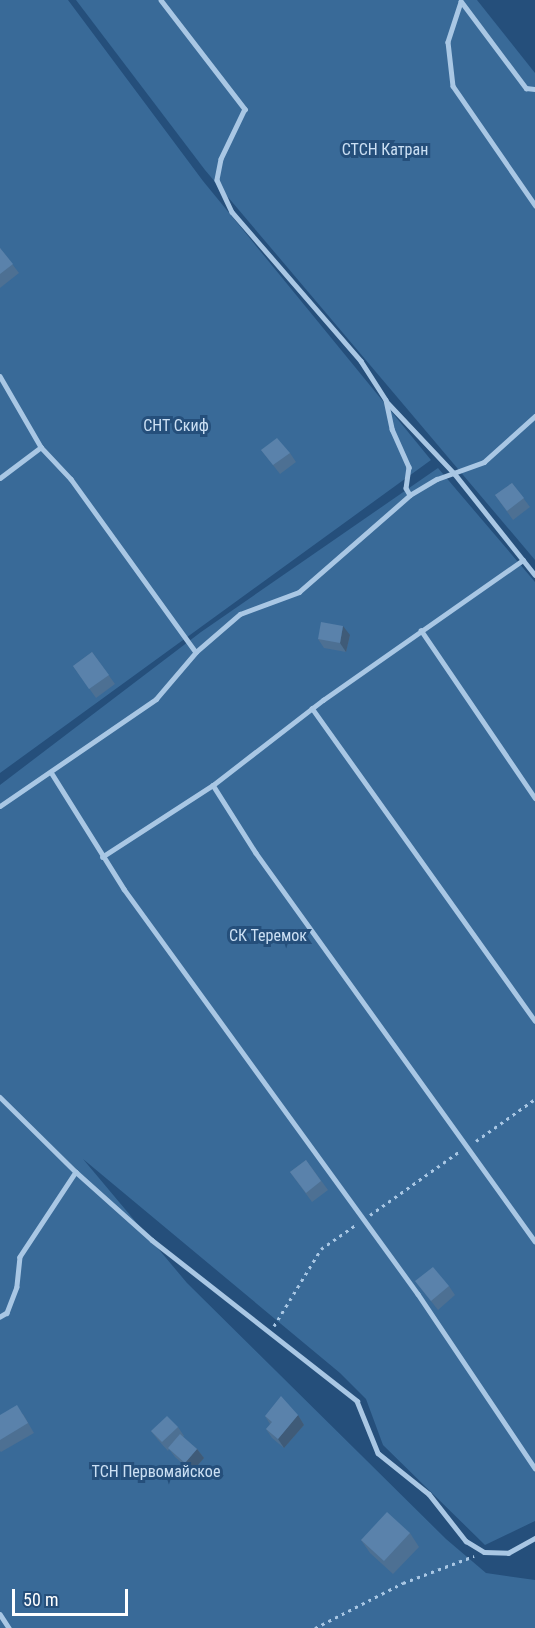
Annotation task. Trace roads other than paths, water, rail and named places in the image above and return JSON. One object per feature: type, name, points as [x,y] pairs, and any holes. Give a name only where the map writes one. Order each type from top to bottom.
[{"type":"lane","points":[[161,0],[245,109],[221,159],[217,180],[232,212],[361,360],[386,400],[454,473],[535,575]]},
{"type":"lane","points":[[460,1],[526,88],[535,89]]},
{"type":"lane","points":[[460,1],[448,42],[453,86],[535,205]]},
{"type":"lane","points":[[0,376],[41,447],[71,479],[196,652]]},
{"type":"lane","points":[[386,400],[392,429],[409,467],[406,488],[410,495]]},
{"type":"lane","points":[[0,807],[156,699],[196,652],[240,614],[299,592],[410,495],[454,473],[484,462],[535,416]]},
{"type":"lane","points":[[0,478],[41,447]]},
{"type":"lane","points":[[102,857],[213,785],[312,708],[522,560]]},
{"type":"lane","points":[[421,630],[535,798]]},
{"type":"lane","points":[[312,708],[535,1021]]},
{"type":"lane","points":[[51,772],[102,857],[256,1075],[418,1294],[535,1468]]},
{"type":"lane","points":[[213,785],[256,853],[535,1241]]},
{"type":"lane","points":[[0,1096],[76,1172],[152,1240],[272,1330],[357,1401],[378,1453],[429,1494],[466,1541],[484,1552],[508,1553],[535,1538]]},
{"type":"lane","points":[[0,1317],[8,1313],[17,1287],[20,1257],[76,1172]]},
{"type":"lane","points":[[0,1614],[9,1628]]},
{"type":"park label","name":"СТСН Катран","points":[[385,150]]},
{"type":"park label","name":"СНТ Скиф","points":[[176,426]]},
{"type":"park label","name":"СК Теремок","points":[[268,936]]},
{"type":"park label","name":"ТСН Первомайское","points":[[156,1472]]}]
